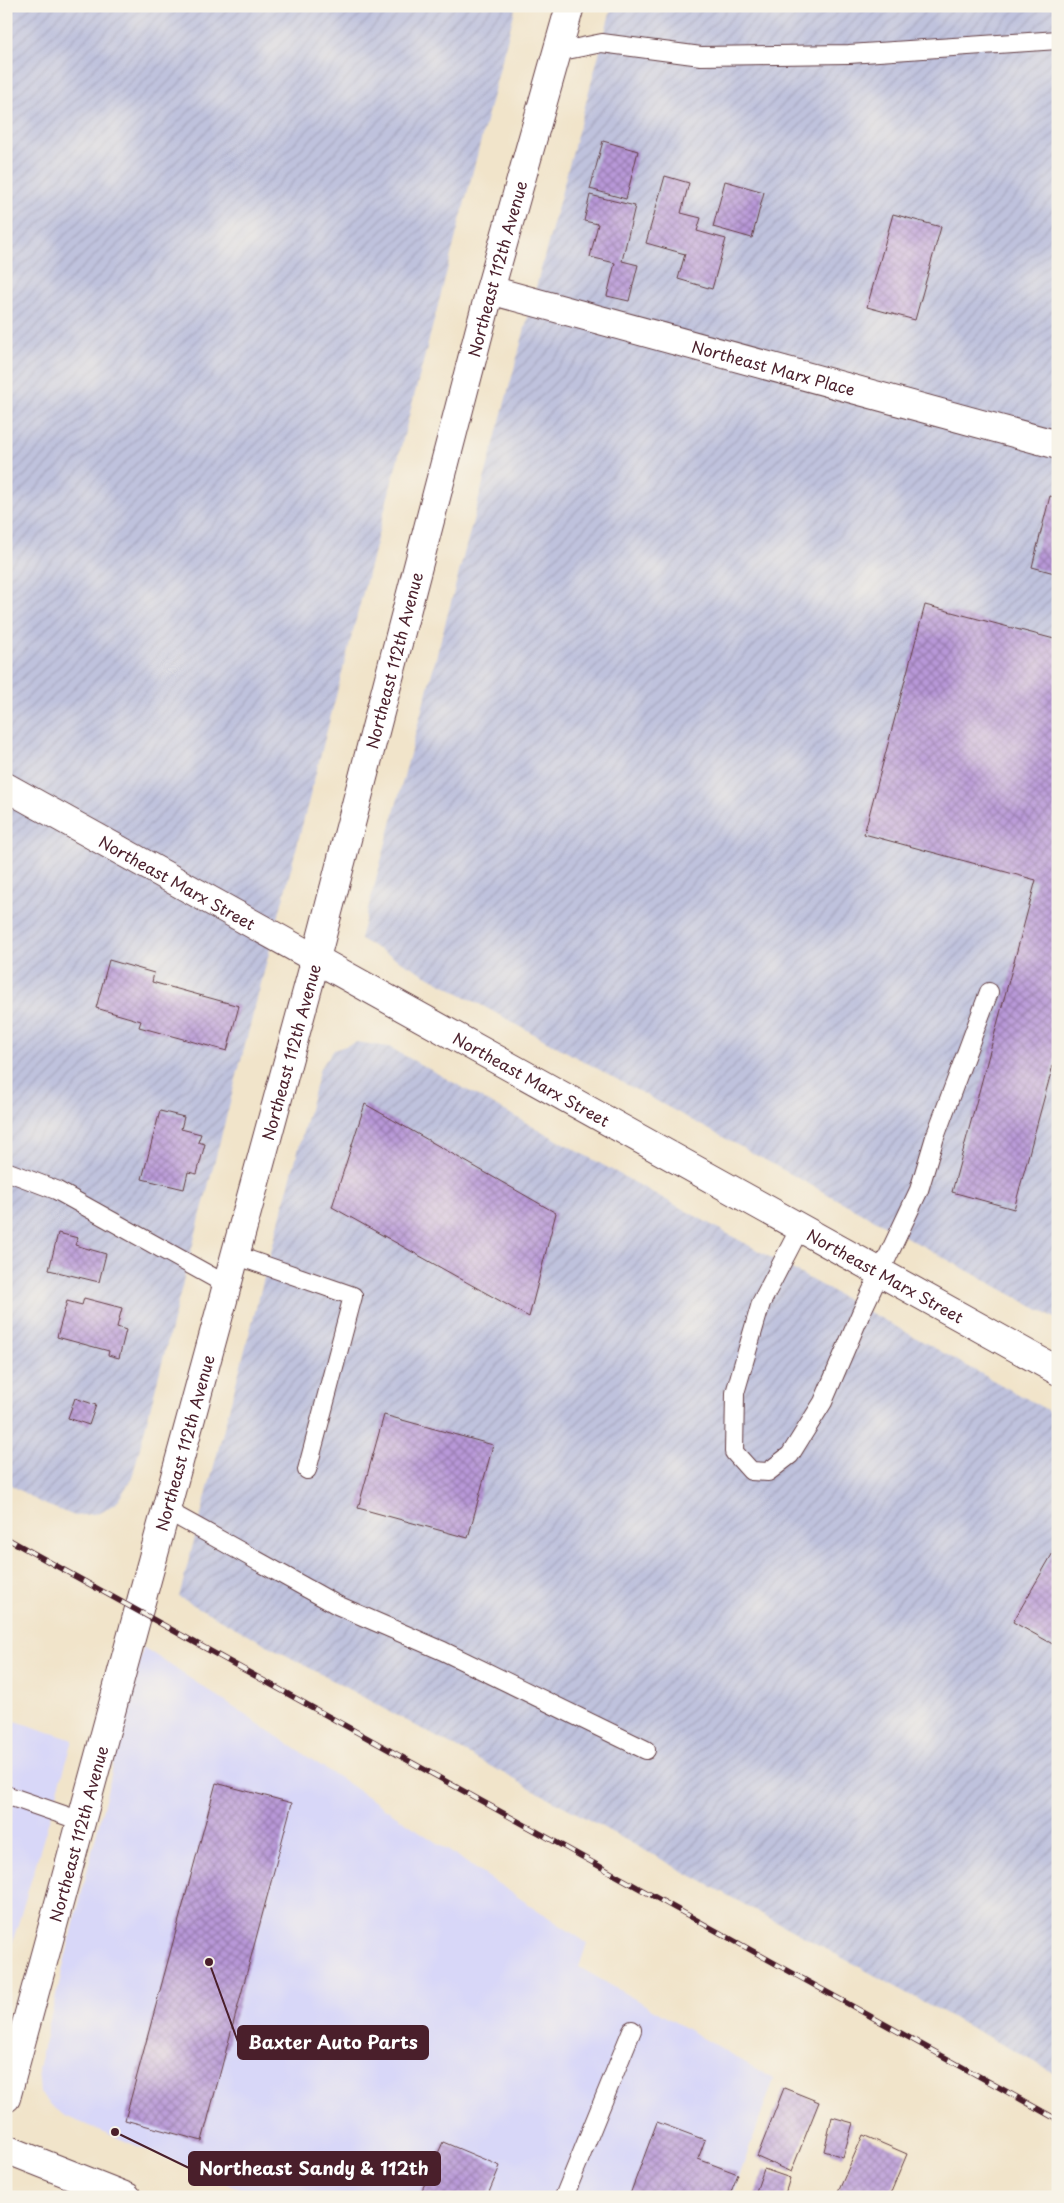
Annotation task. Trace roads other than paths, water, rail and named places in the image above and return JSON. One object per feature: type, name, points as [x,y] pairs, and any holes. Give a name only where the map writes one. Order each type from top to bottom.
[{"type":"street","name":"Northeast 112th Avenue","points":[[6,2098],[316,958],[490,290],[570,6]]},
{"type":"street","name":"Northeast Marx Place","points":[[490,290],[1058,445]]},
{"type":"street","name":"Northeast Marx Street","points":[[6,787],[1058,1371]]},
{"type":"street","points":[[6,2149],[127,2197]]},
{"type":"lane","points":[[557,52],[602,43],[701,56],[849,54],[1058,40]]},
{"type":"lane","points":[[800,1228],[761,1303],[735,1393],[734,1452],[751,1471],[768,1472],[790,1455],[824,1402],[861,1313],[919,1190],[935,1137],[989,992]]},
{"type":"lane","points":[[6,1171],[56,1190],[227,1285]]},
{"type":"lane","points":[[236,1254],[353,1296],[307,1470]]},
{"type":"lane","points":[[166,1510],[336,1605],[442,1651],[646,1750]]},
{"type":"lane","points":[[6,1795],[81,1821]]},
{"type":"lane","points":[[564,2197],[632,2030]]},
{"type":"railway","points":[[6,1538],[1058,2120]]},
{"type":"place","name":"Baxter Auto Parts","points":[[209,1962]]},
{"type":"place","name":"Northeast Sandy & 112th","points":[[115,2132]]}]
